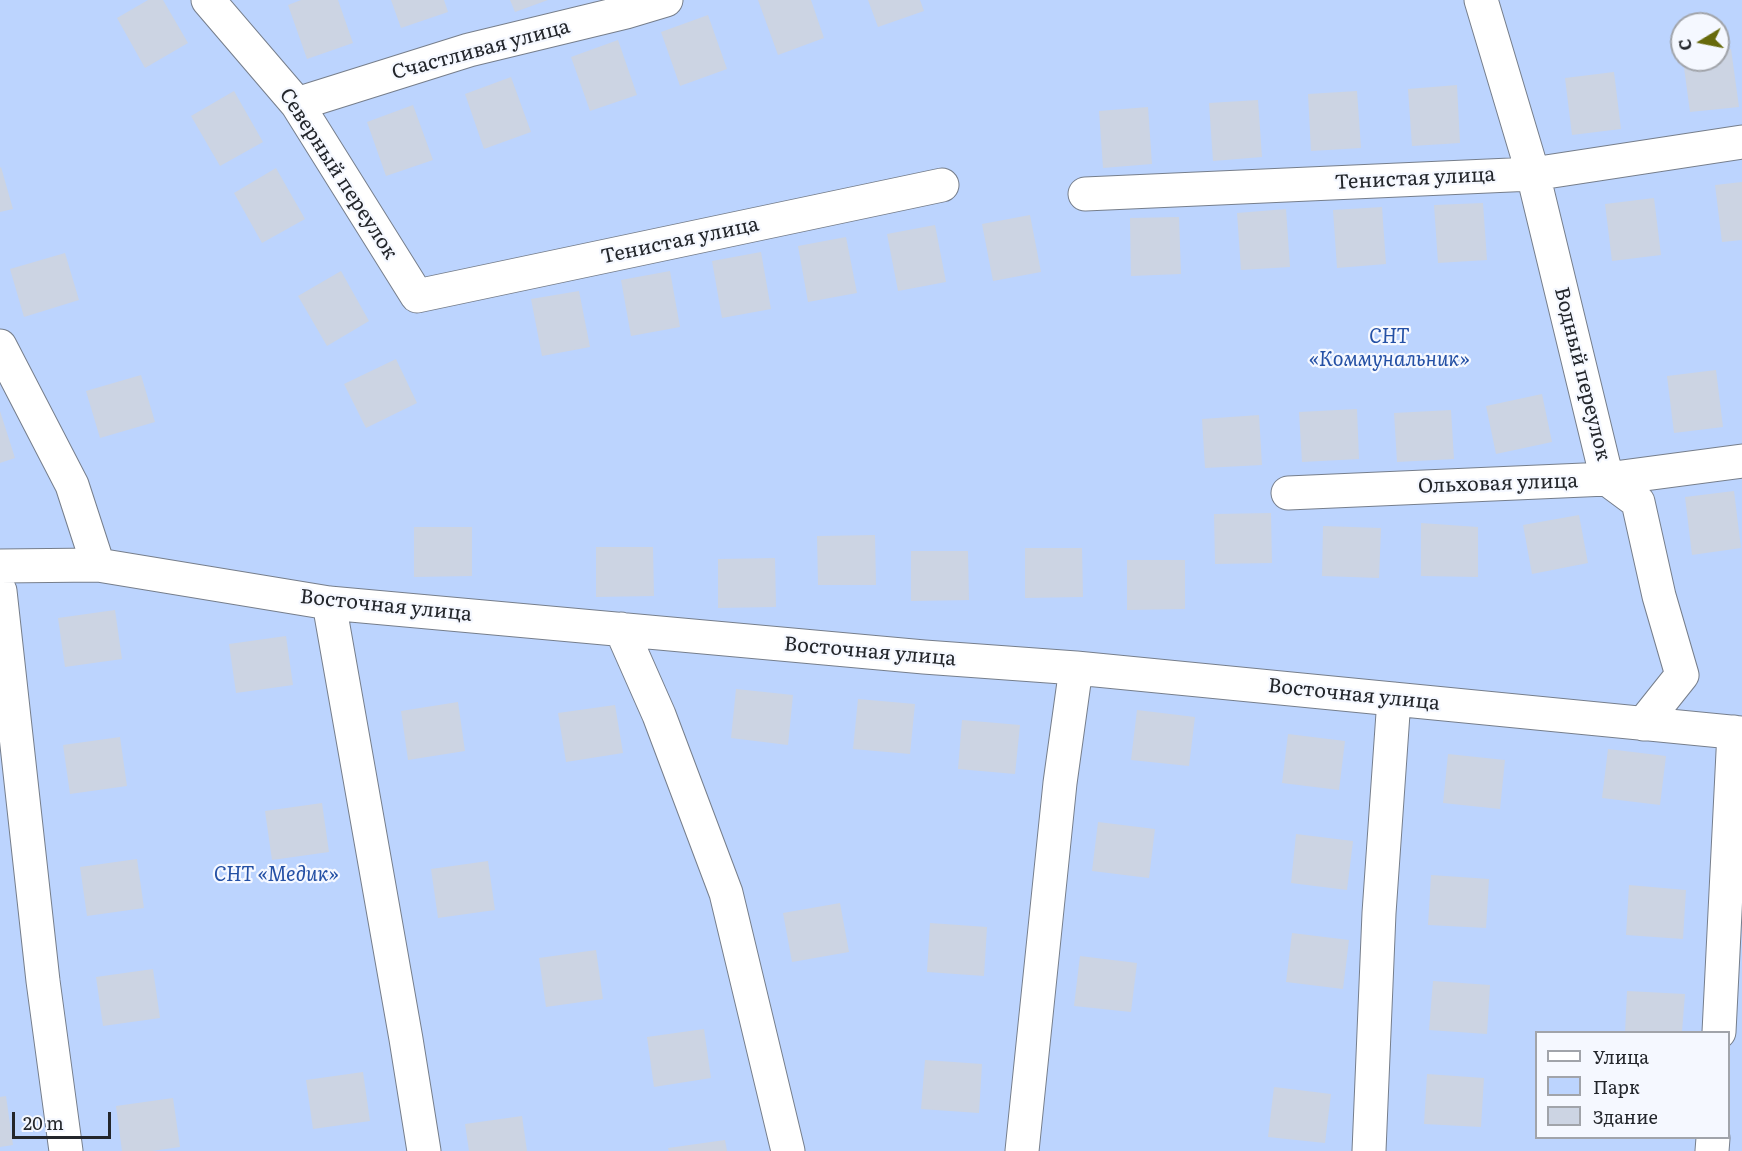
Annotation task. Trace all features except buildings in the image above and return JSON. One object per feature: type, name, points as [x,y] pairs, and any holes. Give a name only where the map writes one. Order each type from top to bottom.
[{"type":"street","name":"Северный переулок","points":[[208,0],[297,104],[417,296]]},
{"type":"street","name":"Счастливая улица","points":[[297,104],[469,50],[666,0]]},
{"type":"street","name":"Водный переулок","points":[[1481,0],[1533,174],[1607,479],[1638,502],[1659,596],[1682,675],[1643,724]]},
{"type":"street","name":"Тенистая улица","points":[[1085,194],[1533,174],[1742,142]]},
{"type":"street","name":"Тенистая улица","points":[[417,296],[942,185]]},
{"type":"street","points":[[0,346],[72,485],[98,565]]},
{"type":"street","name":"Ольховая улица","points":[[1288,493],[1607,479],[1742,461]]},
{"type":"street","name":"Восточная улица","points":[[0,566],[98,565],[329,603],[924,657],[1076,668],[1738,733]]},
{"type":"street","points":[[0,591],[43,981],[66,1151]]},
{"type":"street","points":[[329,603],[424,1151]]},
{"type":"street","points":[[621,629],[659,715],[726,893],[788,1151]]},
{"type":"street","points":[[1022,1151],[1060,783],[1076,668]]},
{"type":"street","points":[[1369,1151],[1379,913],[1394,699]]},
{"type":"street","points":[[1719,1031],[1738,733]]},
{"type":"green space","points":[[0,0],[1742,0],[1742,1151],[0,1151]]},
{"type":"park label","name":"СНТ «Коммунальник»","points":[[1389,348]]},
{"type":"park label","name":"СНТ «Медик»","points":[[276,875]]}]
